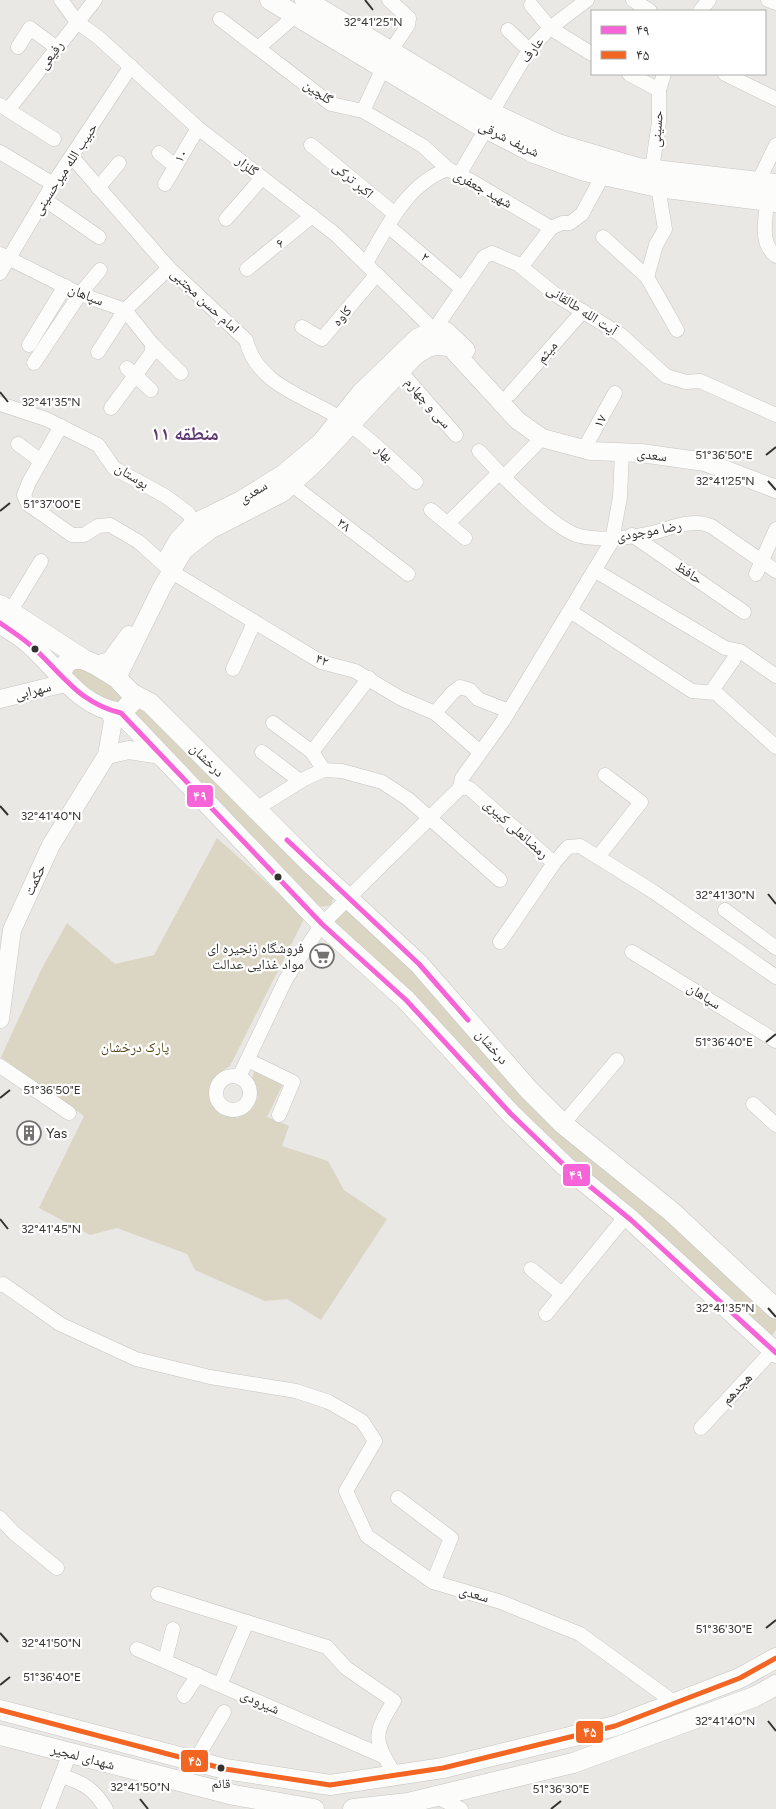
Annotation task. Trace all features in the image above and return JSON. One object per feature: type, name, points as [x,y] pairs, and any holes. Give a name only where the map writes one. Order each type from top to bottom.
[{"type":"main road","name":"شریف شرقی","points":[[270,0],[300,8],[489,120],[534,154],[604,175],[655,178],[769,192]]},
{"type":"main road","name":"شریف شرقی","points":[[489,120],[558,144],[638,168],[655,178]]},
{"type":"main road","points":[[4,614],[89,662]]},
{"type":"main road","points":[[4,614],[63,679],[91,702],[116,712],[161,755],[322,924],[406,1000],[517,1121],[565,1166],[626,1216],[775,1350]]},
{"type":"main road","points":[[63,679],[64,666],[71,659],[89,662]]},
{"type":"main road","name":"درخشان","points":[[89,662],[117,678],[131,693],[150,702],[256,809],[419,964],[528,1088],[563,1124],[672,1212],[776,1309]]},
{"type":"main road","points":[[116,712],[130,704],[131,693]]},
{"type":"main road","name":"شهدای لمجیر","points":[[0,1710],[127,1745],[225,1769],[330,1785],[443,1768],[614,1726],[740,1678],[776,1658]]},
{"type":"main road","points":[[353,1809],[421,1802],[572,1763],[754,1697],[776,1685]]},
{"type":"main road","name":"شهدای لمجیر","points":[[0,1735],[152,1776],[276,1806],[314,1809]]},
{"type":"main road","points":[[122,1767],[128,1762],[130,1754],[127,1745]]},
{"type":"main road","points":[[152,1776],[152,1760],[158,1753]]},
{"type":"street","name":"گلزار","points":[[61,0],[77,22],[98,36],[198,128],[312,216],[366,263],[437,337]]},
{"type":"street","name":"رفیعی","points":[[4,107],[57,48],[95,0]]},
{"type":"street","points":[[363,111],[387,59],[408,25],[409,18],[389,0]]},
{"type":"street","name":"عارف","points":[[453,172],[489,120],[529,50],[550,28],[587,0]]},
{"type":"street","points":[[633,0],[648,10]]},
{"type":"street","points":[[701,10],[709,0]]},
{"type":"street","points":[[768,0],[776,3]]},
{"type":"street","points":[[531,5],[550,28],[591,53]]},
{"type":"street","points":[[258,48],[300,8]]},
{"type":"street","name":"گلچین","points":[[220,19],[331,104],[363,111],[423,146],[453,172]]},
{"type":"street","points":[[18,47],[30,28],[57,48]]},
{"type":"street","points":[[508,30],[529,50]]},
{"type":"street","name":"حبیب الله میرحسینی","points":[[0,273],[4,256],[44,199],[131,66]]},
{"type":"street","points":[[631,75],[659,90]]},
{"type":"street","name":"حسینی","points":[[647,277],[656,245],[665,229],[655,178],[659,90],[664,75]]},
{"type":"street","points":[[727,75],[776,99]]},
{"type":"street","points":[[4,107],[54,139]]},
{"type":"street","name":"۱۰","points":[[165,184],[198,128]]},
{"type":"street","points":[[776,144],[764,238],[769,251],[776,256]]},
{"type":"street","name":"اکبر ترکی","points":[[311,145],[392,220]]},
{"type":"street","points":[[0,152],[53,184]]},
{"type":"street","points":[[159,152],[176,166]]},
{"type":"street","name":"امام حسن مجتبی","points":[[72,157],[169,268],[246,340],[250,357],[270,380],[346,421]]},
{"type":"street","points":[[98,188],[119,164]]},
{"type":"street","name":"شهید جعفری","points":[[366,263],[407,198],[420,185],[437,173],[453,172],[550,228]]},
{"type":"street","points":[[520,266],[522,266],[550,228],[570,222],[582,214],[604,175]]},
{"type":"street","points":[[226,220],[262,178]]},
{"type":"street","points":[[44,199],[99,237]]},
{"type":"street","name":"۶","points":[[248,270],[312,216]]},
{"type":"street","name":"۲","points":[[392,220],[461,288]]},
{"type":"street","points":[[603,237],[647,277],[677,330]]},
{"type":"street","name":"آیت الله طالقانی","points":[[461,288],[484,257],[492,253],[520,266],[556,295],[621,335],[666,376],[686,382],[700,381],[776,415]]},
{"type":"street","name":"سپاهان","points":[[4,256],[80,294],[125,310]]},
{"type":"street","points":[[98,352],[125,310],[169,268]]},
{"type":"street","points":[[34,363],[80,294],[100,270]]},
{"type":"street","name":"کاوه","points":[[302,327],[322,340],[378,274]]},
{"type":"street","points":[[29,345],[65,286]]},
{"type":"street","points":[[437,337],[461,288]]},
{"type":"street","points":[[125,310],[153,345],[180,372]]},
{"type":"street","name":"میثم","points":[[510,394],[583,310]]},
{"type":"street","name":"سعدی","points":[[117,678],[162,587],[178,540],[241,500],[287,479],[320,443],[346,421],[360,393],[396,366],[417,338],[437,337],[446,331],[510,394],[528,417],[528,426]]},
{"type":"street","name":"سعدی","points":[[437,337],[450,348],[517,420],[528,426],[542,438],[584,448],[705,462],[776,489]]},
{"type":"street","points":[[111,408],[131,372],[151,354],[153,345]]},
{"type":"street","name":"سی و چهارم","points":[[396,366],[456,435]]},
{"type":"street","points":[[131,372],[151,390]]},
{"type":"street","name":"۱۷","points":[[584,448],[615,393]]},
{"type":"street","name":"بوستان","points":[[0,404],[61,426],[98,445],[114,468],[165,496],[188,513],[198,529]]},
{"type":"street","name":"بهار","points":[[346,421],[416,482]]},
{"type":"street","points":[[18,444],[41,461],[61,426]]},
{"type":"street","points":[[448,523],[542,438]]},
{"type":"street","name":"رضا موجودی","points":[[479,451],[502,475],[556,524],[579,536],[612,538],[700,522],[711,526],[759,568],[776,571]]},
{"type":"street","points":[[239,1077],[286,979],[322,924],[460,788],[462,778],[509,711],[612,538],[620,497],[622,452]]},
{"type":"street","name":"۴۲","points":[[41,461],[24,495],[28,504],[72,535],[84,535],[98,526],[110,526],[139,542],[168,569],[321,662],[355,671],[400,698],[435,713],[480,752]]},
{"type":"street","name":"۳۸","points":[[287,479],[408,574]]},
{"type":"street","points":[[431,510],[465,538]]},
{"type":"street","points":[[759,568],[776,529]]},
{"type":"street","name":"حافظ","points":[[632,535],[706,584],[744,612]]},
{"type":"street","points":[[4,614],[41,562]]},
{"type":"street","name":"سعدی","points":[[89,662],[110,662],[123,645],[168,569]]},
{"type":"street","points":[[594,570],[725,648],[740,651],[776,676]]},
{"type":"street","points":[[570,611],[692,691],[716,692],[776,747]]},
{"type":"street","points":[[232,669],[254,623]]},
{"type":"street","points":[[711,692],[734,659]]},
{"type":"street","points":[[312,752],[368,678]]},
{"type":"street","name":"سهرابی","points":[[0,699],[63,679]]},
{"type":"street","points":[[435,713],[452,692],[460,687],[470,690],[478,699],[509,711]]},
{"type":"street","points":[[116,712],[107,756],[129,750],[161,755]]},
{"type":"street","points":[[274,723],[312,752],[324,770]]},
{"type":"street","points":[[262,752],[300,781]]},
{"type":"street","name":"حکمت","points":[[0,1019],[12,930],[51,845],[107,756]]},
{"type":"street","points":[[256,809],[300,781],[324,770],[342,771],[382,782],[408,799],[500,880]]},
{"type":"street","points":[[598,857],[641,802],[605,774]]},
{"type":"street","name":"رمضانعلی کبیری","points":[[460,788],[470,788],[554,863],[568,846],[580,846],[776,977]]},
{"type":"street","points":[[500,942],[554,863]]},
{"type":"street","points":[[725,910],[776,948]]},
{"type":"street","name":"سپاهان","points":[[632,952],[776,1041]]},
{"type":"street","points":[[248,1060],[293,1082],[279,1115]]},
{"type":"street","points":[[563,1124],[618,1060]]},
{"type":"street","points":[[0,1066],[69,1113]]},
{"type":"street","points":[[753,1104],[776,1125]]},
{"type":"street","points":[[546,1314],[626,1216]]},
{"type":"street","points":[[531,1269],[562,1294]]},
{"type":"street","name":"سعدی","points":[[0,1285],[3,1284],[60,1324],[136,1360],[210,1377],[296,1391],[329,1402],[362,1421],[375,1441],[346,1492],[367,1536],[433,1582],[501,1602],[580,1634],[675,1703]]},
{"type":"street","name":"هجدهم","points":[[701,1428],[775,1350]]},
{"type":"street","points":[[398,1498],[451,1538],[433,1582]]},
{"type":"street","points":[[0,1518],[14,1533],[56,1568]]},
{"type":"street","points":[[158,1594],[327,1647],[346,1668],[394,1701],[380,1724],[378,1748],[395,1775]]},
{"type":"street","points":[[220,1685],[247,1622]]},
{"type":"street","points":[[164,1661],[173,1629]]},
{"type":"street","name":"شیرودی","points":[[138,1649],[383,1756]]},
{"type":"street","points":[[184,1696],[198,1675]]},
{"type":"street","points":[[195,1761],[224,1712]]},
{"type":"street","points":[[48,1809],[70,1753]]},
{"type":"street","points":[[62,1776],[96,1792],[106,1809]]},
{"type":"street","points":[[421,1802],[461,1809]]},
{"type":"green space","points":[[74,664],[81,664],[124,693],[122,700],[115,704],[70,680]]},
{"type":"green space","points":[[139,704],[334,896],[331,905],[322,907],[311,901],[130,717]]},
{"type":"green space","name":"پارک درخشان","points":[[217,838],[305,917],[230,1066],[216,1075],[209,1096],[216,1109],[238,1118],[252,1109],[258,1097],[252,1078],[256,1068],[284,1082],[267,1117],[289,1126],[282,1146],[328,1161],[344,1190],[387,1219],[321,1320],[287,1299],[265,1301],[195,1270],[187,1254],[117,1228],[90,1235],[39,1208],[84,1116],[1,1057],[42,968],[67,923],[115,964],[154,955]]},
{"type":"green space","points":[[346,909],[353,911],[659,1211],[776,1317],[776,1330],[771,1337],[532,1128],[336,926],[335,918]]},
{"type":"transit line","name":"۴۹","points":[[0,623],[33,647],[84,696],[107,709],[121,713],[322,924],[406,1000],[511,1114],[565,1166],[631,1220],[776,1353]]},
{"type":"transit line","name":"۴۹","points":[[287,840],[419,964],[468,1020]]},
{"type":"transit line","name":"۴۵","points":[[0,1710],[225,1769],[330,1785],[443,1768],[615,1726],[740,1678],[776,1658]]},
{"type":"place","name":"فروشگاه زنجیره ای مواد غذایی عدالت","points":[[322,956]]},
{"type":"place","name":"Yas","points":[[29,1133]]},
{"type":"place","name":"قائم","points":[[221,1768]]},
{"type":"district","name":"منطقه ۱۱","points":[[185,433]]}]
